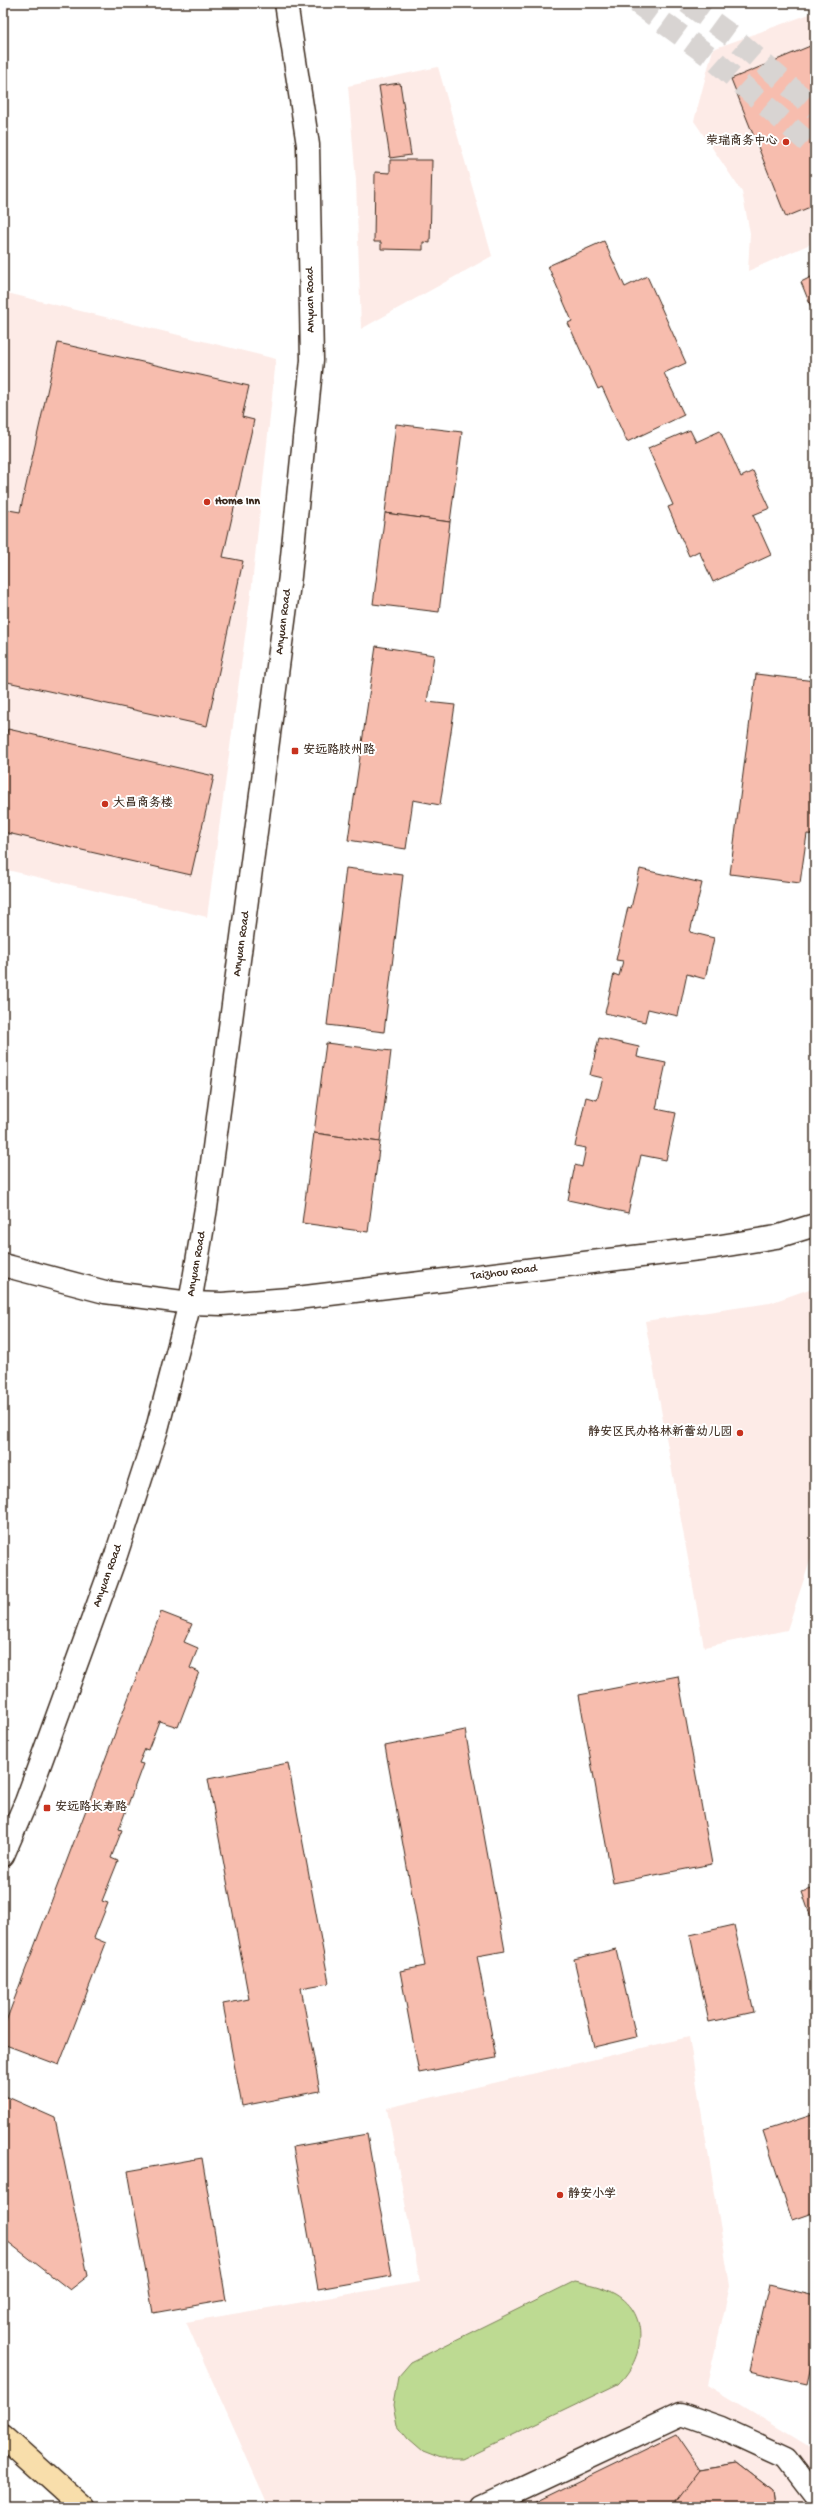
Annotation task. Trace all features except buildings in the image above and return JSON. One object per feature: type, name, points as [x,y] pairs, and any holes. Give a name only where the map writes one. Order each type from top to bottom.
[{"type":"main road","points":[[3,2436],[82,2507]]},
{"type":"street","name":"Anyuan Road","points":[[3,1855],[26,1802],[116,1555],[157,1429],[190,1303],[206,1208],[269,744],[290,576],[312,360],[308,145],[286,3]]},
{"type":"street","name":"Taizhou Road","points":[[3,1265],[105,1292],[190,1303],[222,1304],[289,1299],[715,1248],[776,1237],[815,1225]]},
{"type":"street","points":[[483,2507],[681,2414],[721,2428],[786,2458],[815,2496]]},
{"type":"shaded area","points":[[815,12],[815,242],[748,271],[750,233],[742,192],[694,121],[713,49]]},
{"type":"shaded area","points":[[438,67],[492,256],[361,329],[356,181],[348,86]]},
{"type":"shaded area","points":[[3,292],[276,359],[252,585],[207,917],[3,869]]},
{"type":"shaded area","name":"静安区民办格林新蕾幼儿园","points":[[815,1287],[815,1546],[787,1630],[704,1647],[645,1321],[770,1303]]},
{"type":"shaded area","name":"静安小学","points":[[689,2037],[730,2286],[707,2385],[815,2450],[815,2507],[269,2507],[186,2322],[420,2282],[387,2108]]},
{"type":"green space","points":[[575,2281],[616,2294],[627,2303],[635,2313],[639,2325],[640,2338],[638,2350],[634,2362],[627,2374],[618,2384],[462,2459],[441,2459],[423,2452],[408,2439],[397,2425],[393,2405],[398,2377],[411,2362]]},
{"type":"tunnel","points":[[637,3],[713,59],[815,149]]},
{"type":"tunnel","points":[[687,3],[732,36],[815,109]]},
{"type":"place","name":"荣瑞商务中心","points":[[786,142]]},
{"type":"place","name":"Home Inn","points":[[207,502]]},
{"type":"place","name":"安远路胶州路","points":[[295,751]]},
{"type":"place","name":"大昌商务楼","points":[[105,804]]},
{"type":"place","name":"静安区民办格林新蕾幼儿园","points":[[740,1433]]},
{"type":"place","name":"安远路长寿路","points":[[47,1808]]},
{"type":"place","name":"静安小学","points":[[560,2195]]}]
